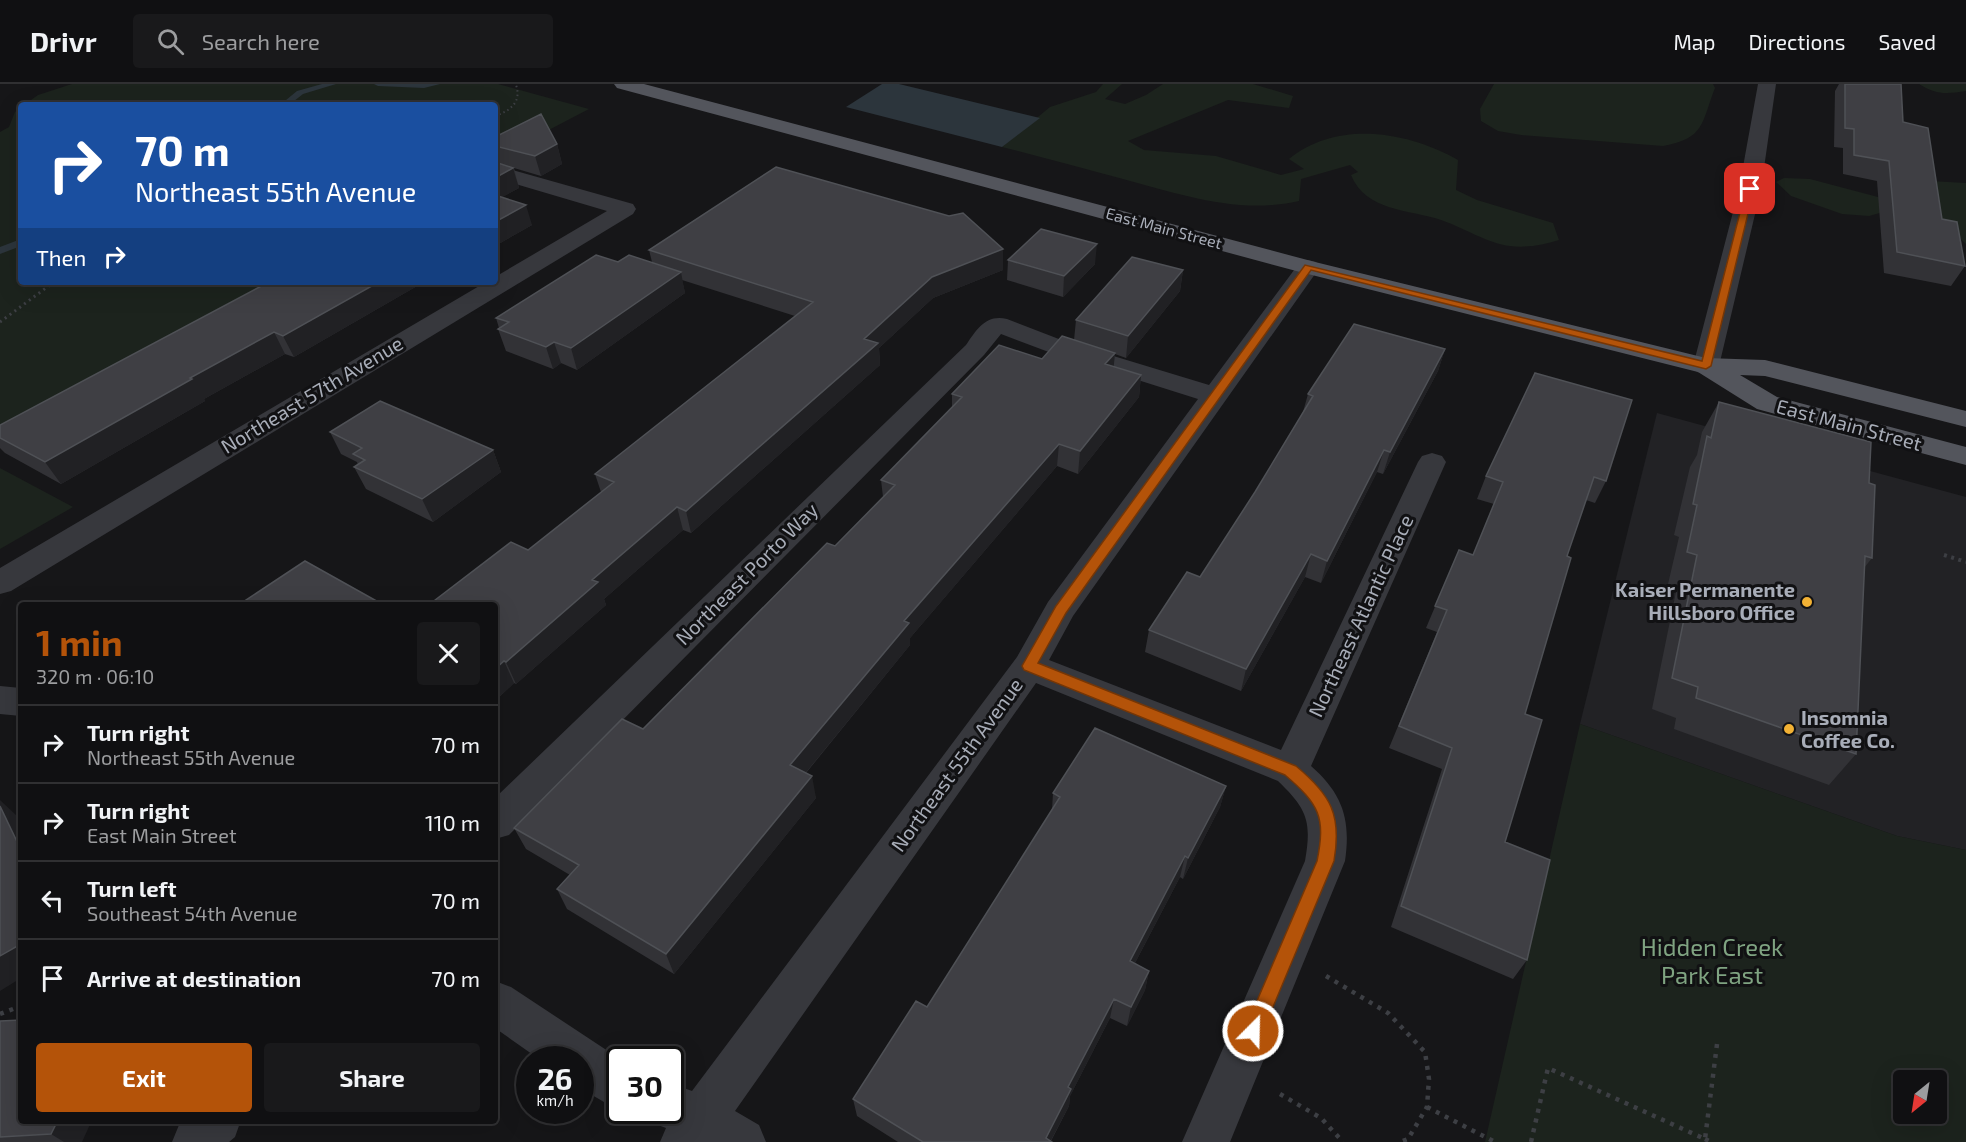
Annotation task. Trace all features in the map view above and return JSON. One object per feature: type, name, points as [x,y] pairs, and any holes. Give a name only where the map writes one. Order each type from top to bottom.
[{"type":"main road","name":"East Main Street","points":[[623,84],[1308,267],[1706,366],[1765,368],[1966,419]]},
{"type":"main road","name":"East Main Street","points":[[1706,366],[1767,403],[1966,456]]},
{"type":"street","points":[[1706,366],[1750,189],[1767,84]]},
{"type":"street","name":"Northeast 57th Avenue","points":[[498,172],[625,209],[498,285]]},
{"type":"street","name":"Northeast 55th Avenue","points":[[685,1122],[1029,666],[1060,610],[1308,267]]},
{"type":"street","name":"Northeast 57th Avenue","points":[[0,583],[13,573],[497,285]]},
{"type":"street","name":"Northeast Porto Way","points":[[498,820],[975,350],[986,334],[998,324],[1055,346],[1216,396]]},
{"type":"street","name":"Northeast Atlantic Place","points":[[1291,770],[1312,720],[1370,603],[1432,462]]},
{"type":"street","points":[[1029,666],[1291,770],[1313,790],[1327,816],[1330,835],[1325,861],[1206,1142]]},
{"type":"street","points":[[0,700],[18,702]]},
{"type":"street","points":[[498,1004],[559,1046]]},
{"type":"street","points":[[685,1122],[742,1142]]},
{"type":"street","points":[[196,1142],[214,1124]]},
{"type":"path","points":[[498,115],[507,112],[519,98],[516,85]]},
{"type":"path","points":[[0,322],[50,285]]},
{"type":"path","points":[[1944,555],[1966,562]]},
{"type":"path","points":[[1286,952],[1388,1013],[1425,1052],[1429,1079],[1427,1107],[1408,1139],[1400,1142]]},
{"type":"path","points":[[0,1014],[18,1007]]},
{"type":"path","points":[[1531,1142],[1548,1068],[1708,1141],[1717,1044]]},
{"type":"path","points":[[1236,1071],[1321,1118],[1343,1142]]},
{"type":"path","points":[[1427,1107],[1495,1142]]},
{"type":"shaded area","points":[[882,84],[899,84],[1040,118],[1002,147],[846,107]]},
{"type":"shaded area","points":[[1657,413],[1966,497],[1966,850],[1897,836],[1580,724]]},
{"type":"green space","points":[[72,84],[498,84],[589,109],[498,156],[498,102],[28,102],[38,95]]},
{"type":"green space","points":[[1103,84],[1122,84],[1105,99],[1125,104],[1146,95],[1163,84],[1253,84],[1293,96],[1289,108],[1228,100],[1128,141],[1144,150],[1216,156],[1281,175],[1304,169],[1289,159],[1308,147],[1328,139],[1372,134],[1417,142],[1458,160],[1456,190],[1477,200],[1553,223],[1559,240],[1541,245],[1517,247],[1502,245],[1441,220],[1378,203],[1358,187],[1351,175],[1358,172],[1350,165],[1301,179],[1299,201],[1254,206],[1187,196],[1002,147],[1050,107],[1096,92]]},
{"type":"green space","points":[[1494,84],[1713,84],[1715,88],[1700,128],[1687,139],[1663,146],[1521,135],[1498,131],[1481,121],[1480,109]]},
{"type":"green space","points":[[1919,84],[1966,84],[1966,91],[1942,93]]},
{"type":"green space","points":[[18,110],[18,285],[276,285],[0,435],[0,132],[9,127]]},
{"type":"green space","points":[[1784,178],[1810,179],[1893,201],[1930,181],[1966,183],[1966,244],[1944,223],[1890,210],[1869,216],[1842,214],[1791,196],[1776,182]]},
{"type":"green space","points":[[0,468],[73,507],[0,549]]},
{"type":"green space","name":"Hidden Creek Park East","points":[[1580,724],[1897,836],[1966,850],[1966,1142],[1485,1142]]},
{"type":"building","points":[[1845,84],[1901,84],[1903,122],[1928,128],[1942,219],[1957,222],[1965,266],[1897,252],[1889,161],[1854,155],[1854,129],[1845,128]]},
{"type":"building","points":[[541,114],[557,144],[535,156],[498,147],[498,136]]},
{"type":"building","points":[[498,163],[513,168],[498,176]]},
{"type":"building","points":[[776,167],[949,216],[963,213],[1003,249],[932,277],[864,339],[878,343],[686,511],[677,507],[592,580],[598,582],[506,662],[504,661],[498,666],[498,602],[433,602],[511,542],[528,550],[614,482],[595,474],[813,302],[649,250]]},
{"type":"building","points":[[498,196],[526,205],[498,220]]},
{"type":"building","points":[[1041,229],[1097,244],[1064,276],[1008,260]]},
{"type":"building","points":[[596,255],[618,262],[629,255],[681,272],[571,348],[554,342],[546,347],[498,329],[509,322],[496,318]]},
{"type":"building","points":[[1132,257],[1183,270],[1128,336],[1076,320]]},
{"type":"building","points":[[263,285],[374,285],[283,336],[274,332],[45,462],[0,438],[0,425]]},
{"type":"building","points":[[1354,324],[1445,349],[1390,452],[1384,450],[1327,561],[1311,554],[1246,669],[1149,630],[1187,572],[1200,577],[1313,396],[1308,394]]},
{"type":"building","points":[[1062,336],[1115,353],[1105,364],[1141,375],[1080,451],[1059,444],[904,621],[909,623],[790,765],[812,776],[666,954],[557,889],[579,865],[514,828],[622,719],[643,729],[827,543],[835,546],[895,485],[881,480],[962,397],[952,394],[999,345],[1042,359]]},
{"type":"building","points":[[1535,373],[1632,400],[1606,481],[1594,477],[1567,556],[1571,558],[1525,714],[1542,720],[1505,842],[1550,860],[1527,960],[1401,906],[1452,748],[1399,726],[1447,610],[1435,606],[1459,550],[1473,555],[1503,482],[1486,476]]},
{"type":"building","points":[[380,401],[493,450],[422,499],[354,467],[365,460],[353,454],[362,448],[330,432]]},
{"type":"building","points":[[1719,402],[1871,442],[1869,483],[1875,485],[1872,558],[1865,556],[1856,754],[1696,698],[1698,687],[1672,678],[1697,555],[1687,552],[1697,505],[1693,504],[1707,436],[1711,438]]},
{"type":"building","points":[[305,561],[378,602],[243,602]]},
{"type":"building","points":[[1095,728],[1226,786],[1188,858],[1185,856],[1130,961],[1149,971],[1131,1007],[1114,999],[1068,1087],[1071,1089],[1046,1138],[1052,1142],[923,1142],[853,1099],[916,1001],[927,1007],[1060,797],[1053,793]]},
{"type":"building","points":[[0,806],[18,844],[18,946],[0,956]]},
{"type":"building","points":[[18,1020],[18,1124],[56,1124],[51,1134],[0,1137],[0,1021]]},
{"type":"waterway","points":[[287,102],[300,93],[332,84]]},
{"type":"waterway","points":[[378,84],[424,86],[436,84]]},
{"type":"waterway","points":[[0,251],[18,243]]},
{"type":"place","name":"Kaiser Permanente Hillsboro Office","points":[[1807,602]]},
{"type":"place","name":"Insomnia Coffee Co.","points":[[1789,729]]},
{"type":"route","points":[[1253,1031],[1325,861],[1330,835],[1327,816],[1313,790],[1291,770],[1029,666],[1060,610],[1308,267],[1706,366],[1750,189]]}]
